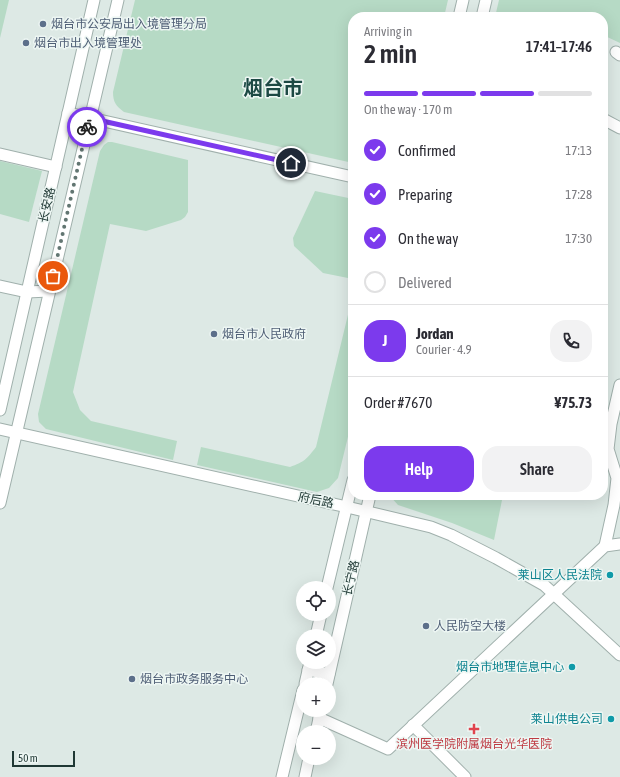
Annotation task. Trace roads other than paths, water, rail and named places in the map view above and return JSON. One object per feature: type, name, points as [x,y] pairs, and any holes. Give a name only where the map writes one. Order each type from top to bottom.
[{"type":"street","name":"长安路","points":[[0,410],[94,0]]},
{"type":"street","points":[[0,503],[89,118],[118,0]]},
{"type":"street","points":[[461,12],[463,0]]},
{"type":"street","points":[[483,12],[486,0]]},
{"type":"street","points":[[68,113],[348,175]]},
{"type":"street","points":[[608,122],[620,128]]},
{"type":"street","points":[[0,154],[56,167]]},
{"type":"street","points":[[0,286],[27,292],[49,291]]},
{"type":"street","points":[[605,546],[615,498],[617,478],[608,449],[611,424],[620,385]]},
{"type":"street","name":"府后路","points":[[0,429],[366,511],[431,528],[451,535],[544,585],[620,655]]},
{"type":"street","name":"长宁路","points":[[329,581],[349,500]]},
{"type":"street","name":"长宁路","points":[[328,677],[369,500]]},
{"type":"street","points":[[326,717],[388,749],[605,546],[620,544]]},
{"type":"street","points":[[313,669],[325,677]]},
{"type":"street","points":[[282,777],[296,717]]},
{"type":"street","points":[[413,726],[465,777]]},
{"type":"street","points":[[305,777],[308,765]]},
{"type":"place","name":"烟台市公安局出入境管理分局","points":[[43,24]]},
{"type":"place","name":"烟台市出入境管理处","points":[[26,43]]},
{"type":"place","name":"烟台市人民政府","points":[[214,334]]},
{"type":"place","name":"莱山区人民法院","points":[[610,575]]},
{"type":"place","name":"人民防空大楼","points":[[426,626]]},
{"type":"place","name":"烟台市地理信息中心","points":[[572,667]]},
{"type":"place","name":"烟台市政务服务中心","points":[[132,679]]},
{"type":"place","name":"莱山供电公司","points":[[611,719]]},
{"type":"place","name":"滨州医学院附属烟台光华医院","points":[[474,729]]},
{"type":"district","name":"烟台市","points":[[273,88]]}]
